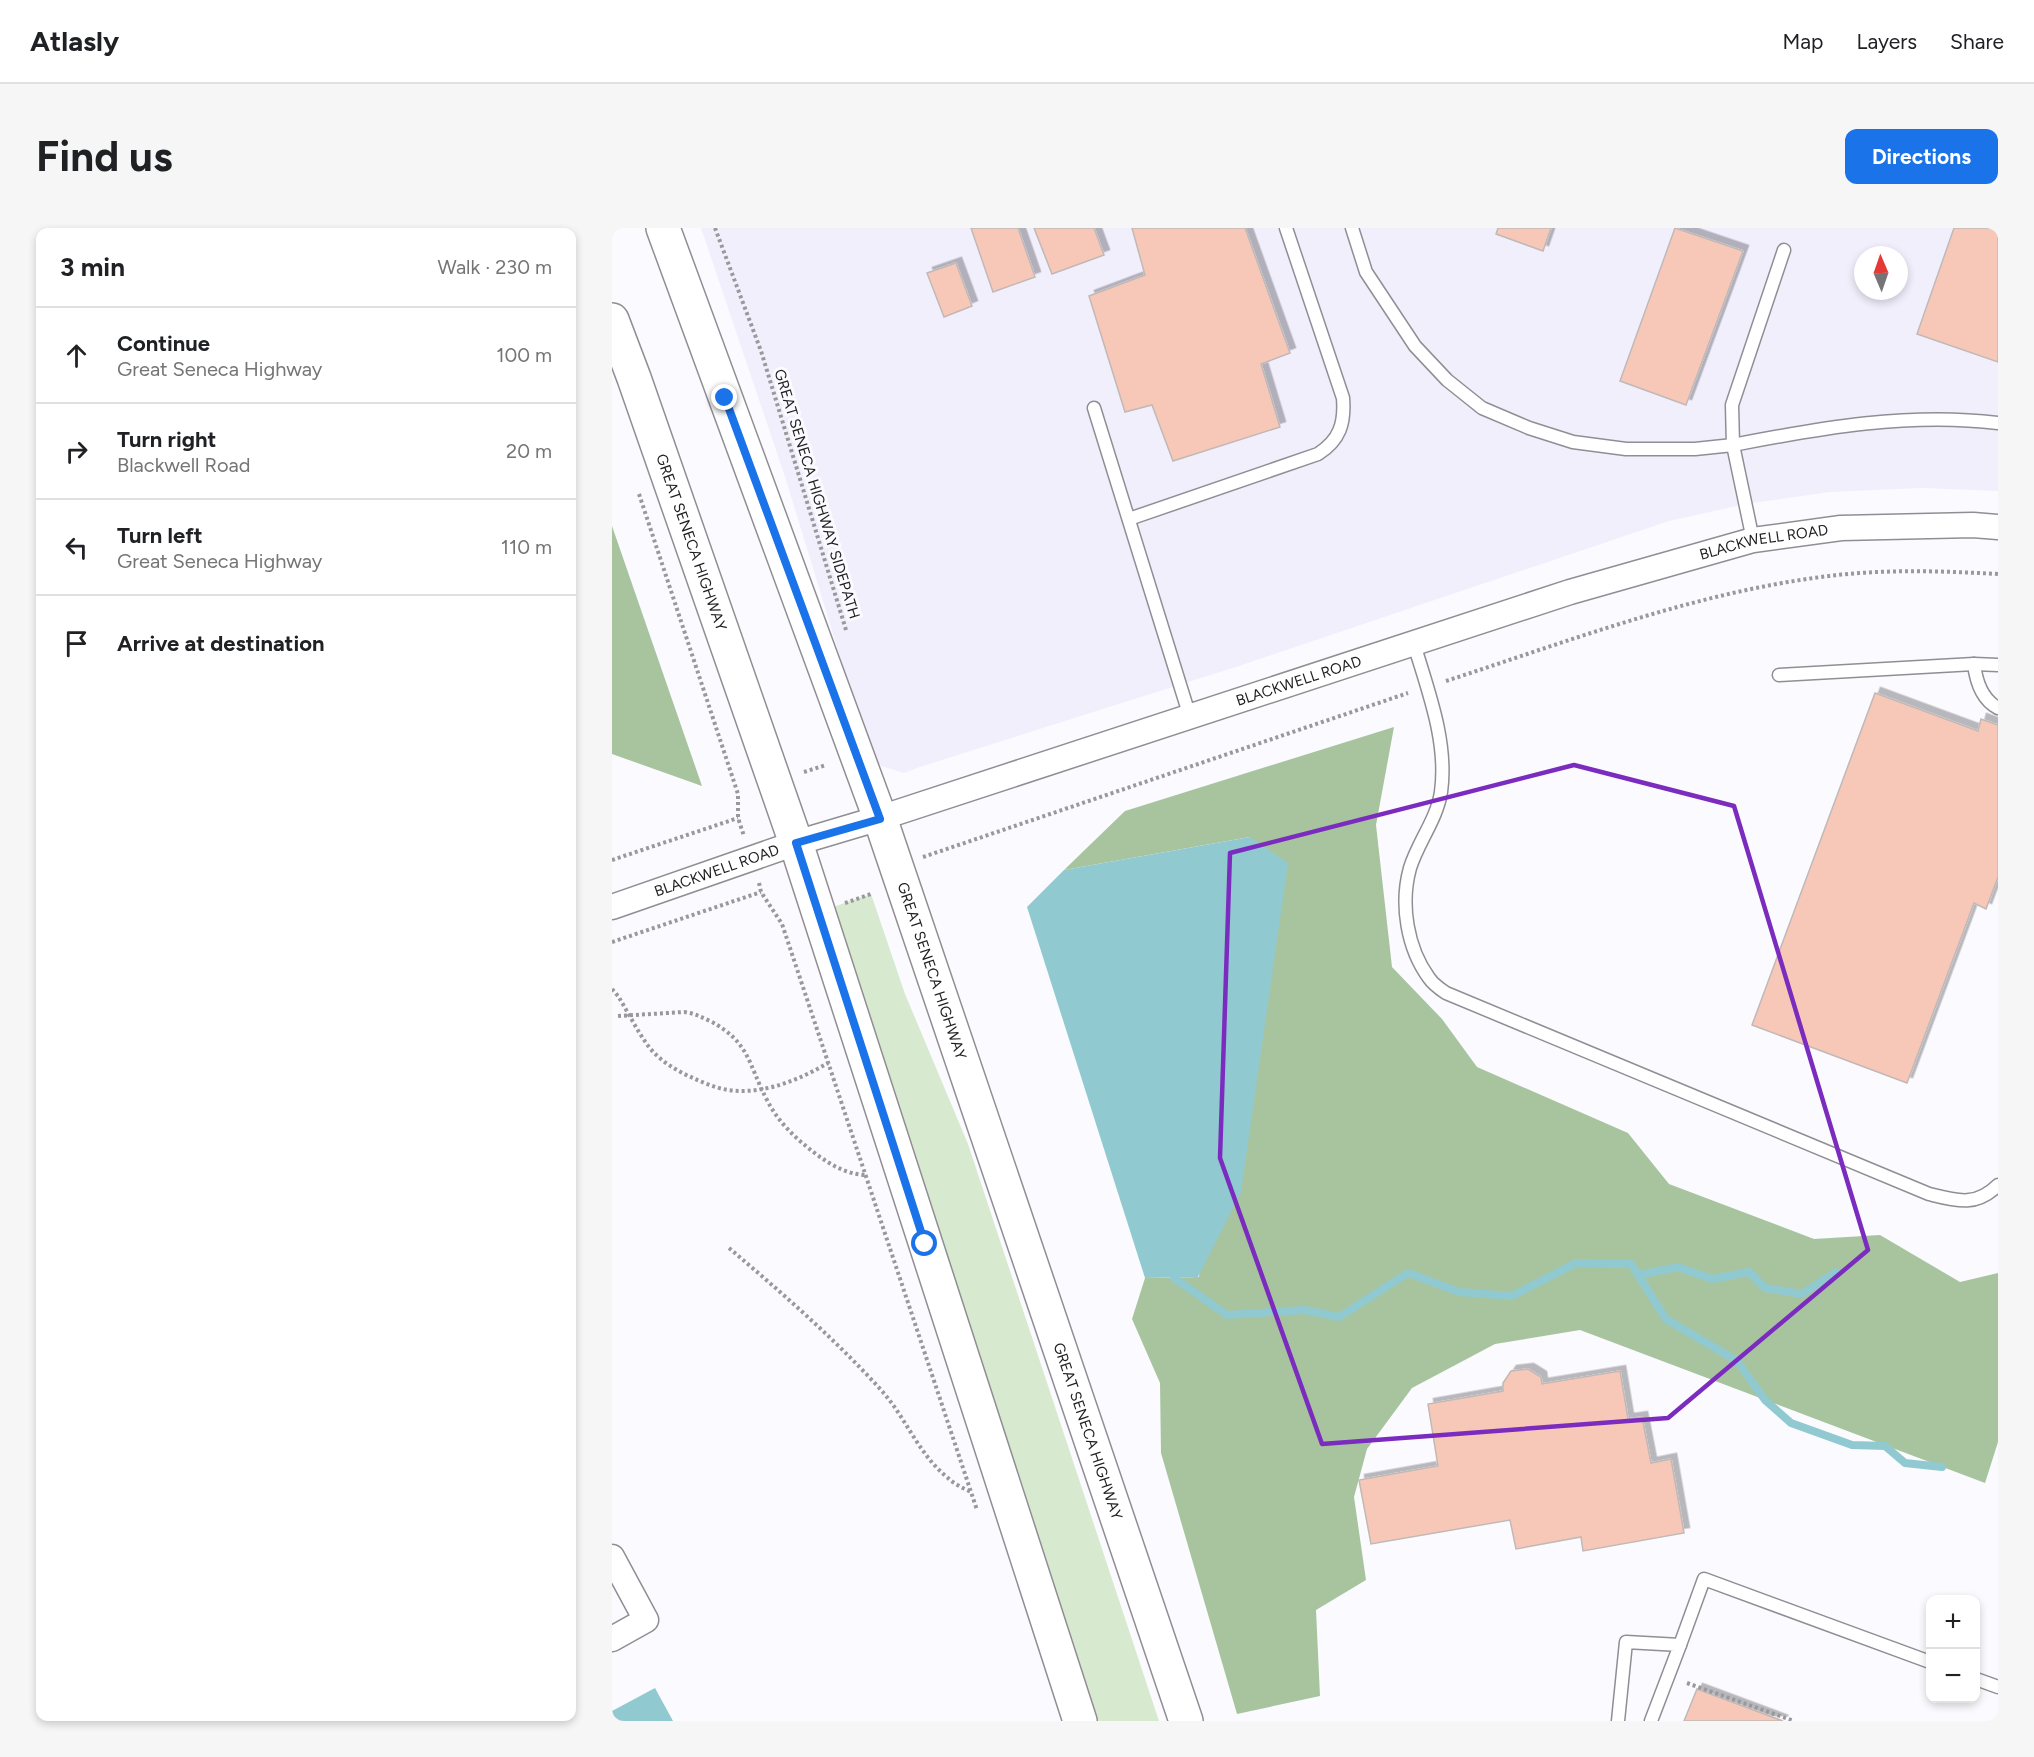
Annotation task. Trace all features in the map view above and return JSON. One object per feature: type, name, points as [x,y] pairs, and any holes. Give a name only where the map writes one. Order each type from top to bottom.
[{"type":"main road","name":"GREAT SENECA HIGHWAY","points":[[663,228],[880,819],[1186,1721]]},
{"type":"main road","name":"GREAT SENECA HIGHWAY","points":[[612,320],[796,843],[1080,1721]]},
{"type":"street","name":"BLACKWELL ROAD","points":[[612,907],[796,843],[880,819],[1570,592],[1753,540],[1840,528],[1972,525],[1998,527]]},
{"type":"street","points":[[612,1557],[646,1620],[612,1639]]},
{"type":"lane","points":[[1129,519],[1318,454],[1330,446],[1338,433],[1344,416],[1343,398],[1286,228]]},
{"type":"lane","points":[[1352,228],[1366,272],[1414,346],[1447,380],[1482,408],[1529,428],[1573,442],[1626,449],[1695,449],[1922,419],[1998,423]]},
{"type":"lane","points":[[1753,540],[1733,445],[1732,405],[1784,250]]},
{"type":"lane","points":[[1095,408],[1190,717]]},
{"type":"lane","points":[[1414,644],[1439,733],[1442,768],[1441,793],[1434,816],[1410,868],[1406,916],[1418,960],[1430,980],[1446,993],[1929,1194],[1952,1200],[1972,1201],[1989,1194],[1998,1185]]},
{"type":"lane","points":[[1779,675],[1974,664],[1998,665]]},
{"type":"lane","points":[[1974,664],[1976,679],[1982,693],[1992,705],[1998,708]]},
{"type":"lane","points":[[1652,1721],[1704,1579],[1926,1661]]},
{"type":"lane","points":[[1618,1721],[1626,1642],[1680,1646]]},
{"type":"lane","points":[[1980,1680],[1998,1687]]},
{"type":"path","name":"GREAT SENECA HIGHWAY SIDEPATH","points":[[715,228],[761,351],[848,636]]},
{"type":"path","points":[[637,486],[738,794],[738,818],[743,834]]},
{"type":"path","points":[[922,857],[1427,687],[1677,606],[1737,592],[1830,576],[1929,571],[1998,574]]},
{"type":"path","points":[[799,774],[826,765]]},
{"type":"path","points":[[612,860],[738,818]]},
{"type":"path","points":[[612,942],[761,892],[782,924],[978,1514]]},
{"type":"path","points":[[840,905],[871,894]]},
{"type":"path","points":[[612,989],[658,1057],[682,1074],[708,1084],[729,1090],[761,1088],[793,1081],[828,1063]]},
{"type":"path","points":[[618,1016],[684,1011],[693,1013],[724,1029],[735,1038],[745,1052],[775,1114],[803,1144],[841,1170],[865,1175]]},
{"type":"path","points":[[729,1248],[821,1328],[884,1392],[936,1466],[947,1478],[971,1492]]},
{"type":"path","points":[[1687,1683],[1794,1721]]},
{"type":"highlighted area","points":[[1574,765],[1734,806],[1868,1250],[1668,1418],[1322,1444],[1220,1158],[1230,853]]},
{"type":"shaded area","points":[[701,228],[1998,228],[1998,491],[1921,488],[1830,492],[1746,504],[1669,521],[1239,666],[904,773],[881,766],[870,755],[786,480]]},
{"type":"green space","points":[[612,526],[702,786],[612,754]]},
{"type":"green space","points":[[1394,727],[1376,825],[1392,967],[1442,1019],[1477,1067],[1628,1133],[1669,1184],[1814,1239],[1880,1235],[1960,1282],[1998,1273],[1998,1442],[1985,1483],[1580,1330],[1495,1344],[1412,1388],[1367,1449],[1354,1497],[1366,1580],[1316,1610],[1320,1696],[1237,1714],[1161,1453],[1160,1383],[1132,1319],[1145,1278],[1199,1277],[1250,837],[1064,870],[1125,811]]},
{"type":"green space","points":[[871,894],[905,994],[968,1144],[1159,1721],[1097,1721],[844,961],[830,908]]},
{"type":"water","points":[[1250,837],[1288,863],[1241,1192],[1198,1277],[1145,1278],[1027,907],[1064,870]]},
{"type":"water","points":[[655,1688],[673,1721],[614,1721],[612,1711]]},
{"type":"building","points":[[971,228],[1018,228],[1035,277],[993,292]]},
{"type":"building","points":[[1034,228],[1094,228],[1104,255],[1052,274]]},
{"type":"building","points":[[1132,228],[1245,228],[1290,353],[1261,364],[1280,427],[1173,461],[1152,405],[1125,412],[1089,296],[1145,275]]},
{"type":"building","points":[[1498,228],[1551,228],[1543,251],[1496,234]]},
{"type":"building","points":[[1675,228],[1743,251],[1686,405],[1620,381]]},
{"type":"building","points":[[1954,228],[1998,228],[1998,362],[1917,334]]},
{"type":"building","points":[[956,263],[972,306],[944,317],[927,273]]},
{"type":"building","points":[[1875,693],[1978,731],[1981,719],[1998,725],[1998,877],[1986,909],[1974,903],[1907,1083],[1752,1025]]},
{"type":"building","points":[[1528,1369],[1541,1377],[1542,1384],[1620,1371],[1628,1419],[1642,1417],[1651,1463],[1671,1459],[1684,1533],[1583,1551],[1581,1537],[1516,1549],[1510,1520],[1371,1544],[1359,1480],[1438,1466],[1428,1404],[1503,1391],[1503,1383],[1511,1371]]},
{"type":"building","points":[[1697,1689],[1783,1721],[1684,1721]]},
{"type":"waterway","points":[[1174,1278],[1227,1315],[1304,1310],[1339,1317],[1408,1273],[1459,1292],[1512,1296],[1576,1263],[1631,1264],[1666,1319],[1737,1361],[1765,1400],[1791,1423],[1852,1445],[1885,1446],[1905,1463],[1942,1467]]},
{"type":"waterway","points":[[1638,1275],[1678,1267],[1712,1279],[1749,1272],[1765,1288],[1802,1294],[1836,1272]]},
{"type":"route","points":[[725,398],[880,819],[796,843],[925,1244]]}]
